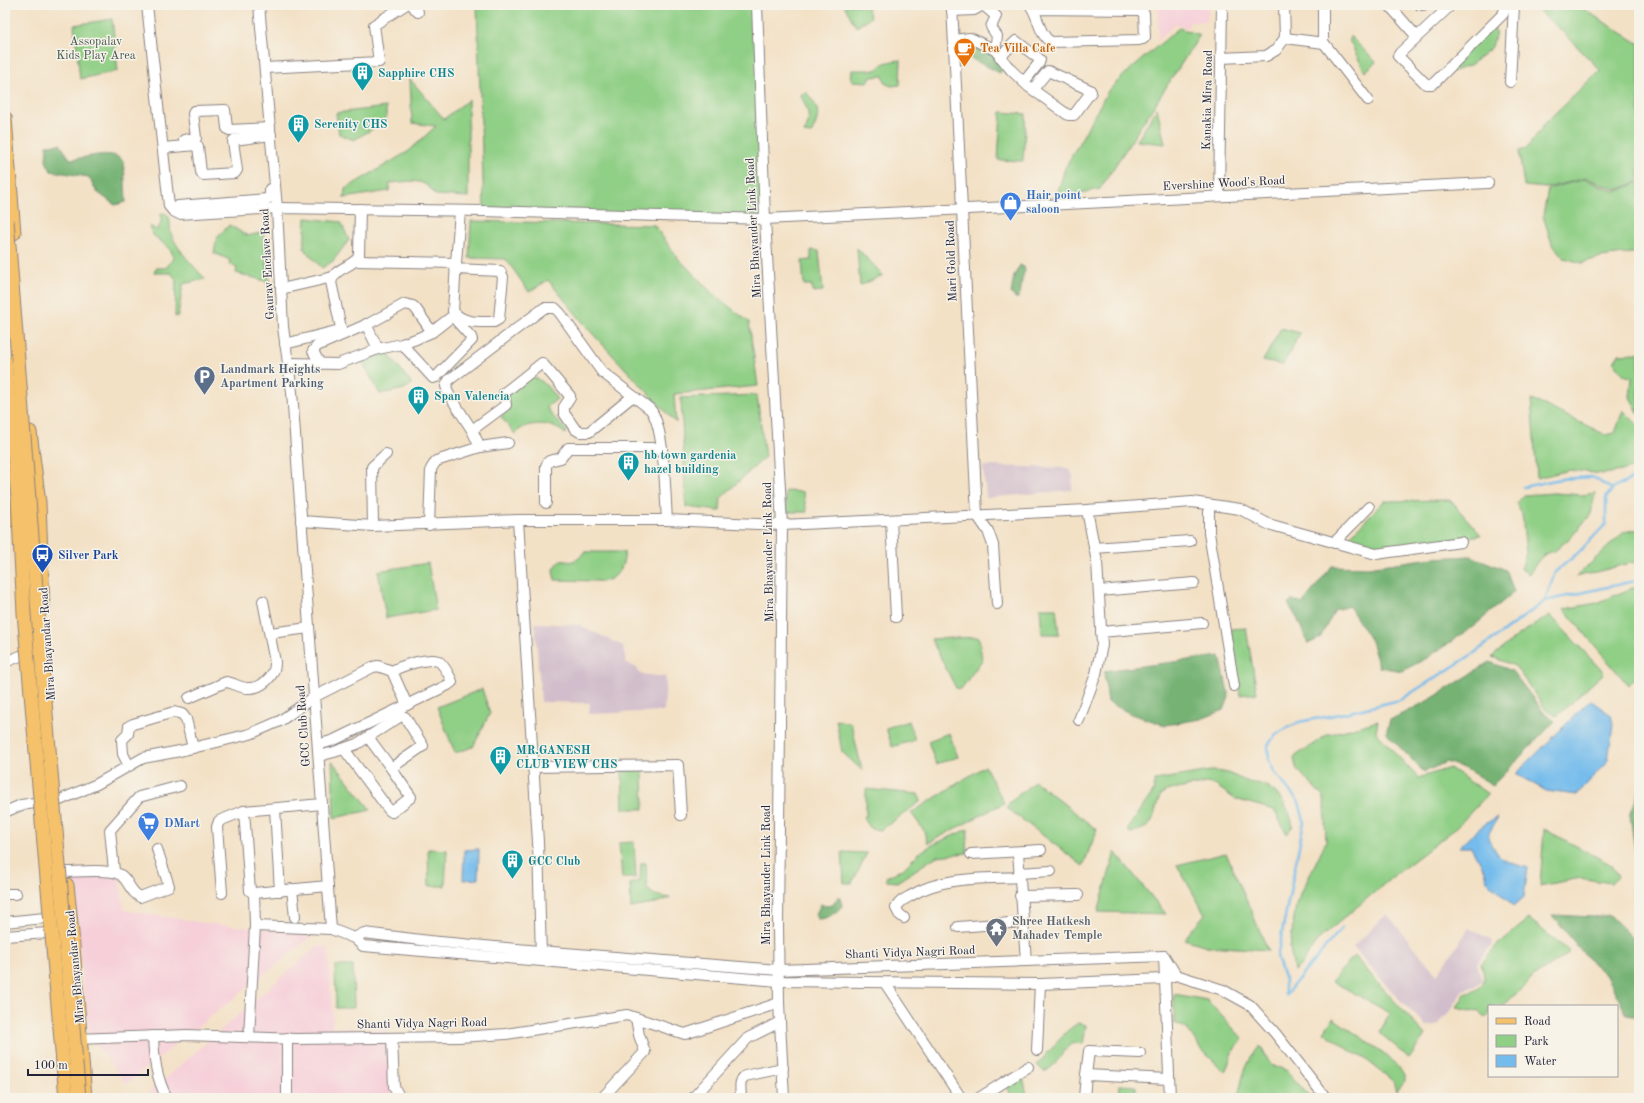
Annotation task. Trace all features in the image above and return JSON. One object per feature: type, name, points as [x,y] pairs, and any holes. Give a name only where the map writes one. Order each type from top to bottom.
[{"type":"main road","name":"Mira Bhayandar Road","points":[[5,118],[30,439],[39,503],[43,609],[85,1098]]},
{"type":"main road","points":[[9,167],[5,192],[7,220],[46,718],[79,1098]]},
{"type":"main road","points":[[5,361],[18,498],[24,613],[66,1098]]},
{"type":"main road","name":"Mira Bhayandar Road","points":[[5,432],[10,520],[45,918],[48,933],[61,1098]]},
{"type":"main road","points":[[10,507],[39,503]]},
{"type":"main road","points":[[10,520],[40,518]]},
{"type":"street","points":[[147,5],[169,206],[173,211],[179,214],[196,209],[267,199],[270,197],[270,189],[275,188]]},
{"type":"street","name":"Gaurav Enclave Road","points":[[259,5],[271,131],[285,344],[292,392],[301,521]]},
{"type":"street","points":[[265,68],[379,62],[374,25],[405,5]]},
{"type":"street","name":"Mira Bhayander Link Road","points":[[757,5],[765,219],[782,525],[778,927],[779,1003],[784,1098]]},
{"type":"street","points":[[952,8],[974,10],[983,5],[996,16],[991,27],[997,36],[998,54]]},
{"type":"street","name":"Kanakia Mira Road","points":[[1219,196],[1222,5]]},
{"type":"street","points":[[1221,58],[1266,56],[1276,50],[1285,38],[1284,5]]},
{"type":"street","points":[[1323,5],[1323,43]]},
{"type":"street","points":[[1389,5],[1417,37]]},
{"type":"street","points":[[1451,5],[1398,56],[1426,84],[1429,85],[1433,84],[1503,14],[1505,9],[1504,5]]},
{"type":"street","points":[[1510,82],[1514,5]]},
{"type":"street","points":[[1032,7],[1140,10],[1144,13],[1145,37],[1140,40],[1052,42],[1048,40],[1038,24],[1032,7]]},
{"type":"street","name":"Mari Gold Road","points":[[952,8],[977,515]]},
{"type":"street","points":[[954,40],[970,38],[998,54],[1024,82],[1033,89],[1071,116],[1074,115],[1091,92],[1090,90],[1048,71],[1033,89]]},
{"type":"street","points":[[1285,38],[1324,43],[1368,100]]},
{"type":"street","points":[[998,54],[1016,41],[1040,60],[1024,82]]},
{"type":"street","points":[[162,145],[196,139],[193,114],[194,111],[225,110],[227,128],[229,130],[271,131]]},
{"type":"street","points":[[162,145],[198,146],[202,175],[235,173],[237,170],[233,141],[271,131]]},
{"type":"street","name":"Evershine Wood's Road","points":[[196,209],[360,209],[765,219],[1488,184]]},
{"type":"street","points":[[178,206],[196,209]]},
{"type":"street","points":[[356,261],[360,247],[360,209]]},
{"type":"street","points":[[281,289],[333,277],[343,268],[356,261],[456,266],[500,272],[502,273],[503,277],[498,321],[469,322],[458,317],[452,307],[456,266],[460,211]]},
{"type":"street","points":[[285,344],[340,330],[341,328],[331,282],[333,277]]},
{"type":"street","points":[[320,364],[313,350],[314,348],[366,324],[400,306],[409,305],[416,309],[432,332]]},
{"type":"street","points":[[480,448],[472,430],[448,393],[446,386],[449,380],[544,308],[555,308],[602,372],[654,414],[662,448],[667,520]]},
{"type":"street","points":[[288,363],[338,364],[378,349],[402,344],[432,332],[448,318],[452,318],[471,337],[472,340],[436,377],[433,378],[430,377],[402,344]]},
{"type":"street","points":[[366,324],[378,349]]},
{"type":"street","points":[[472,430],[506,405],[504,393],[542,363],[570,396],[564,407],[564,413],[575,429],[580,432],[589,432],[633,396]]},
{"type":"street","points":[[429,525],[431,469],[433,463],[480,448],[508,442]]},
{"type":"street","points":[[546,503],[546,466],[549,461],[561,458],[568,448],[662,448]]},
{"type":"street","points":[[373,526],[372,467],[386,454]]},
{"type":"street","points":[[301,521],[373,526],[429,525],[518,520],[667,520],[782,525],[1087,510],[1192,502],[1209,506],[1240,509],[1268,524],[1376,554],[1461,542]]},
{"type":"street","points":[[1209,506],[1209,533],[1234,686]]},
{"type":"street","points":[[1334,543],[1369,507]]},
{"type":"street","points":[[1080,720],[1096,674],[1102,645],[1099,591],[1094,548],[1087,510]]},
{"type":"street","points":[[977,515],[988,531],[993,545],[997,604]]},
{"type":"street","points":[[518,520],[532,767],[538,842],[541,962]]},
{"type":"street","points":[[891,520],[896,617]]},
{"type":"street","name":"GCC Club Road","points":[[301,521],[331,929]]},
{"type":"street","points":[[1094,548],[1190,541]]},
{"type":"street","points":[[1099,591],[1194,583]]},
{"type":"street","points":[[189,698],[226,682],[250,688],[256,687],[273,674],[275,668],[263,600]]},
{"type":"street","points":[[1101,632],[1202,623]]},
{"type":"street","points":[[270,633],[309,628]]},
{"type":"street","points":[[5,662],[23,655]]},
{"type":"street","points":[[60,800],[97,784],[143,758],[250,734],[280,721],[314,697],[373,667],[378,666],[392,671],[407,664],[436,660],[442,664],[451,679],[452,682],[448,685],[334,740],[318,745]]},
{"type":"street","points":[[392,671],[407,705]]},
{"type":"street","points":[[129,766],[123,754],[122,740],[128,734],[128,726],[174,712],[182,714],[186,719],[193,748]]},
{"type":"street","points":[[319,756],[357,744],[399,716],[405,717],[423,746],[391,768]]},
{"type":"street","points":[[344,749],[392,812],[411,797],[368,737]]},
{"type":"street","points":[[532,767],[678,765],[682,815]]},
{"type":"street","points":[[114,872],[110,830],[139,797],[180,786]]},
{"type":"street","points":[[5,812],[21,805],[35,803]]},
{"type":"street","points":[[222,893],[219,821],[244,811],[322,804]]},
{"type":"street","points":[[275,809],[280,890]]},
{"type":"street","points":[[244,811],[250,891],[254,893],[328,886]]},
{"type":"street","points":[[65,872],[114,872],[122,875],[133,893],[140,897],[169,886],[157,849]]},
{"type":"street","points":[[971,854],[1041,850]]},
{"type":"street","points":[[1018,852],[1020,896],[1026,961]]},
{"type":"street","points":[[904,918],[899,914],[896,908],[899,902],[923,888],[947,881],[1052,871]]},
{"type":"street","points":[[292,889],[295,917]]},
{"type":"street","points":[[249,1037],[255,926],[254,893]]},
{"type":"street","points":[[5,894],[16,894]]},
{"type":"street","points":[[1020,896],[1078,895]]},
{"type":"street","points":[[5,922],[45,918]]},
{"type":"street","points":[[958,927],[1023,922]]},
{"type":"street","points":[[255,926],[331,929],[354,938],[362,946],[681,974],[779,981],[1040,984],[1164,979],[1176,975],[1223,990],[1250,1005],[1326,1098]]},
{"type":"street","points":[[5,936],[48,933]]},
{"type":"street","points":[[354,938],[364,933]]},
{"type":"street","points":[[362,946],[364,933]]},
{"type":"street","name":"Shanti Vidya Nagri Road","points":[[364,933],[540,951],[779,970],[1164,956]]},
{"type":"street","points":[[1164,956],[1176,975]]},
{"type":"street","points":[[1164,956],[1170,1098]]},
{"type":"street","points":[[680,962],[681,974]]},
{"type":"street","points":[[728,966],[728,977]]},
{"type":"street","points":[[885,983],[961,1098]]},
{"type":"street","points":[[1036,1050],[1040,984]]},
{"type":"street","name":"Shanti Vidya Nagri Road","points":[[57,1040],[187,1035],[287,1038],[459,1037],[506,1034],[627,1015],[685,1034],[779,1003]]},
{"type":"street","points":[[602,1098],[645,1052],[639,1035],[636,1018]]},
{"type":"street","points":[[692,1098],[748,1038],[780,1022]]},
{"type":"street","points":[[153,1036],[156,1068],[160,1083],[167,1098]]},
{"type":"street","points":[[287,1038],[287,1098]]},
{"type":"street","points":[[392,1038],[394,1088],[400,1098]]},
{"type":"street","points":[[1084,1098],[1089,1051],[1140,1053]]},
{"type":"street","points":[[979,1098],[1028,1067]]},
{"type":"street","points":[[741,1098],[740,1082],[742,1078],[745,1076],[783,1068]]},
{"type":"street","points":[[1086,1075],[1169,1080]]},
{"type":"shaded area","points":[[1158,5],[1209,5],[1207,21],[1189,22],[1187,28],[1175,24],[1158,40]]},
{"type":"shaded area","points":[[983,466],[1069,468],[1073,476],[1072,490],[986,498]]},
{"type":"shaded area","points":[[535,623],[579,625],[623,646],[626,663],[637,668],[640,674],[666,677],[664,711],[589,714],[590,703],[541,702]]},
{"type":"shaded area","points":[[114,873],[119,875],[124,910],[204,923],[291,932],[312,936],[126,1084],[89,1034],[72,879]]},
{"type":"shaded area","points":[[1387,914],[1437,975],[1469,928],[1491,940],[1492,945],[1477,963],[1482,981],[1475,986],[1463,990],[1453,1007],[1438,1025],[1426,1026],[1397,997],[1353,947]]},
{"type":"shaded area","points":[[317,946],[328,947],[333,1020],[331,1028],[387,1030],[393,1098],[143,1098]]},
{"type":"green space","points":[[477,5],[757,5],[765,219],[484,211]]},
{"type":"green space","points":[[844,5],[866,5],[871,17],[856,27]]},
{"type":"green space","points":[[1531,5],[1581,5],[1588,12],[1638,43],[1639,42],[1639,181],[1617,190],[1586,178],[1546,188],[1524,186],[1519,151],[1526,149],[1547,121],[1600,70],[1560,29]]},
{"type":"green space","name":"Assopalav Kids Play Area","points":[[112,19],[118,71],[80,79],[74,25]]},
{"type":"green space","points":[[1492,22],[1496,32],[1492,47],[1469,66],[1450,72]]},
{"type":"green space","points":[[1179,28],[1200,35],[1100,189],[1056,198],[1065,168],[1108,91],[1128,71]]},
{"type":"green space","points":[[1350,36],[1376,62],[1365,72],[1349,40]]},
{"type":"green space","points":[[968,39],[979,48],[993,52],[1004,66],[1000,73],[960,53],[959,43]]},
{"type":"green space","points":[[901,60],[900,85],[892,86],[886,84],[883,76],[871,77],[868,82],[851,81],[852,70],[876,70],[878,67],[890,61]]},
{"type":"green space","points":[[410,79],[444,119],[468,100],[468,197],[435,195],[426,185],[410,181],[390,183],[389,191],[344,198],[345,189],[409,151],[436,126],[412,123]]},
{"type":"green space","points":[[806,92],[814,103],[818,112],[818,116],[811,134],[804,133],[808,123],[808,114],[800,95]]},
{"type":"green space","points":[[386,107],[386,121],[354,140],[339,134],[336,113]]},
{"type":"green space","points":[[1157,108],[1165,144],[1137,141]]},
{"type":"green space","points":[[1001,112],[1026,114],[1023,161],[998,160]]},
{"type":"green space","points":[[60,144],[70,159],[106,154],[113,155],[124,162],[126,202],[115,205],[97,192],[89,177],[51,171],[46,161],[47,145]]},
{"type":"green space","points":[[1585,179],[1616,192],[1639,182],[1639,252],[1601,257],[1582,263],[1564,258],[1552,244],[1543,216],[1548,189]]},
{"type":"green space","points":[[165,213],[170,220],[171,233],[175,242],[187,259],[205,279],[183,284],[178,316],[175,317],[176,279],[171,273],[154,273],[156,268],[166,268],[174,257],[170,249],[153,235],[149,226],[157,230],[161,223],[161,214]]},
{"type":"green space","points":[[306,218],[341,222],[349,240],[333,261],[322,268],[304,249]]},
{"type":"green space","points":[[471,221],[654,225],[678,258],[712,293],[749,322],[758,386],[674,394],[676,423],[590,331],[548,280],[529,292],[506,259],[469,258]]},
{"type":"green space","points":[[229,225],[248,236],[263,232],[269,282],[236,273],[237,268],[229,264],[230,260],[214,253],[217,238]]},
{"type":"green space","points":[[857,248],[883,275],[860,286]]},
{"type":"green space","points":[[811,250],[819,251],[823,291],[812,292],[812,285],[804,285],[802,261],[811,260]]},
{"type":"green space","points":[[1020,265],[1024,267],[1025,271],[1022,277],[1020,295],[1018,298],[1015,298],[1011,294],[1014,276]]},
{"type":"green space","points":[[1281,328],[1300,333],[1283,365],[1263,361]]},
{"type":"green space","points":[[386,351],[412,384],[404,389],[380,394],[363,363]]},
{"type":"green space","points":[[1639,352],[1639,414],[1630,397],[1632,377],[1625,376],[1614,362],[1619,354]]},
{"type":"green space","points":[[531,377],[543,382],[557,399],[547,407],[551,414],[567,431],[565,434],[554,427],[540,424],[526,426],[515,434],[501,417],[509,406],[506,396]]},
{"type":"green space","points":[[757,395],[765,457],[721,498],[720,511],[686,507],[681,398]]},
{"type":"green space","points":[[1531,400],[1606,435],[1615,433],[1623,410],[1639,426],[1639,465],[1622,471],[1603,474],[1570,470],[1537,478]]},
{"type":"green space","points":[[785,491],[803,492],[807,512],[787,512]]},
{"type":"green space","points":[[1554,493],[1582,495],[1595,493],[1591,514],[1572,536],[1556,550],[1544,555],[1529,574],[1521,569],[1526,553],[1522,514],[1516,503],[1524,495]]},
{"type":"green space","points":[[1450,500],[1481,535],[1379,551],[1345,541],[1384,501]]},
{"type":"green space","points":[[1639,529],[1639,561],[1576,577],[1624,532]]},
{"type":"green space","points":[[584,552],[624,552],[623,564],[617,574],[608,580],[555,580],[553,571],[560,560],[577,560]]},
{"type":"green space","points":[[1471,556],[1506,570],[1514,592],[1474,626],[1427,658],[1402,671],[1379,667],[1371,641],[1349,606],[1335,610],[1320,638],[1308,644],[1298,620],[1288,603],[1293,600],[1302,604],[1332,566],[1368,567],[1432,558]]},
{"type":"green space","points":[[428,563],[436,610],[386,618],[378,571]]},
{"type":"green space","points":[[1632,588],[1639,588],[1639,675],[1628,685],[1564,609],[1597,603]]},
{"type":"green space","points":[[1040,608],[1056,608],[1059,634],[1042,634]]},
{"type":"green space","points":[[1550,615],[1604,673],[1557,716],[1546,710],[1515,666],[1492,657],[1517,636]]},
{"type":"green space","points":[[1246,628],[1257,693],[1240,695],[1231,629]]},
{"type":"green space","points":[[979,637],[982,660],[961,689],[956,688],[931,639]]},
{"type":"green space","points":[[1220,656],[1229,697],[1224,710],[1201,719],[1165,725],[1131,714],[1108,702],[1104,672]]},
{"type":"green space","points":[[1490,662],[1512,671],[1545,714],[1555,721],[1493,785],[1466,769],[1446,762],[1424,772],[1386,733],[1390,720],[1431,699]]},
{"type":"green space","points":[[482,689],[490,713],[473,747],[455,753],[437,707]]},
{"type":"green space","points":[[836,720],[851,723],[862,770],[842,752]]},
{"type":"green space","points":[[909,721],[915,740],[892,747],[886,728]]},
{"type":"green space","points":[[1378,721],[1376,732],[1418,778],[1450,768],[1488,794],[1455,829],[1396,874],[1319,939],[1301,965],[1294,971],[1290,948],[1296,904],[1326,841],[1324,798],[1296,768],[1294,757],[1327,735]]},
{"type":"green space","points":[[949,733],[958,757],[936,764],[928,741]]},
{"type":"green space","points":[[332,761],[371,810],[334,818]]},
{"type":"green space","points":[[985,766],[1004,803],[928,843],[923,829],[911,813]]},
{"type":"green space","points":[[622,770],[643,770],[644,809],[623,809]]},
{"type":"green space","points":[[1211,771],[1227,773],[1249,782],[1262,784],[1270,788],[1275,792],[1287,808],[1293,826],[1287,834],[1274,810],[1235,799],[1215,785],[1207,783],[1166,791],[1160,797],[1154,816],[1149,825],[1143,829],[1131,833],[1127,830],[1153,792],[1155,780]]},
{"type":"green space","points":[[1035,781],[1097,830],[1083,866],[1007,808],[1009,803]]},
{"type":"green space","points":[[866,789],[918,794],[921,801],[881,830],[871,829],[863,817],[866,816]]},
{"type":"green space","points":[[1639,791],[1639,856],[1635,850],[1630,815]]},
{"type":"green space","points":[[968,829],[967,853],[937,856],[897,882],[887,881],[886,877],[903,869],[919,853],[932,845]]},
{"type":"green space","points":[[1544,829],[1610,864],[1618,876],[1611,883],[1580,878],[1540,886]]},
{"type":"green space","points":[[634,842],[636,878],[622,878],[619,843]]},
{"type":"green space","points":[[428,849],[447,850],[445,886],[429,886]]},
{"type":"green space","points":[[842,852],[867,853],[852,883],[844,883]]},
{"type":"green space","points":[[1115,852],[1166,914],[1098,912]]},
{"type":"green space","points":[[1226,853],[1268,950],[1207,946],[1184,939],[1205,914],[1177,865]]},
{"type":"green space","points":[[641,863],[646,863],[647,889],[655,895],[670,898],[653,904],[631,908],[630,884],[640,881]]},
{"type":"green space","points":[[838,897],[840,897],[842,906],[837,911],[825,918],[818,919],[815,916],[821,904],[825,906],[833,905]]},
{"type":"green space","points":[[1552,915],[1594,917],[1610,915],[1639,944],[1639,1017],[1627,1015],[1605,973],[1593,965]]},
{"type":"green space","points":[[1529,919],[1570,952],[1536,975],[1504,1005],[1488,1005],[1488,1016],[1485,1017],[1479,1012],[1457,1007],[1465,994],[1472,992],[1483,984],[1484,976],[1481,964],[1496,946]]},
{"type":"green space","points":[[1354,956],[1425,1035],[1409,1058],[1380,1033],[1390,1013],[1332,981]]},
{"type":"green space","points":[[335,966],[353,966],[354,1008],[336,1008]]},
{"type":"green space","points":[[1174,994],[1207,1000],[1243,1039],[1235,1048],[1225,1072],[1202,1050],[1187,1029],[1174,1022]]},
{"type":"green space","points":[[1333,1018],[1385,1054],[1405,1074],[1405,1081],[1396,1091],[1393,1081],[1364,1058],[1352,1052],[1324,1032]]},
{"type":"green space","points":[[1078,1023],[1086,1025],[1083,1044],[1071,1044],[1056,1063],[1044,1072],[1037,1065],[1067,1031]]},
{"type":"green space","points":[[1260,1046],[1271,1065],[1286,1070],[1311,1098],[1238,1098],[1245,1070],[1251,1058]]},
{"type":"green space","points":[[1022,1074],[1028,1098],[1013,1098],[1005,1084]]},
{"type":"green space","points":[[1120,1085],[1136,1086],[1136,1098],[1119,1098]]},
{"type":"water","points":[[1590,700],[1611,715],[1613,725],[1608,760],[1577,795],[1546,791],[1516,774]]},
{"type":"water","points":[[1498,817],[1488,835],[1495,850],[1498,855],[1507,861],[1528,868],[1524,897],[1514,906],[1487,881],[1485,871],[1471,847],[1459,847],[1482,826]]},
{"type":"water","points":[[479,849],[478,879],[463,880],[464,850]]},
{"type":"waterway","points":[[1545,601],[1555,572],[1578,553],[1606,524],[1606,498],[1612,489],[1639,475]]},
{"type":"waterway","points":[[1523,487],[1560,479],[1592,477],[1612,489]]},
{"type":"waterway","points":[[1342,928],[1285,995],[1285,980],[1277,958],[1304,821],[1299,802],[1275,773],[1269,761],[1268,745],[1276,734],[1299,722],[1400,700],[1473,654],[1545,601],[1639,580]]},
{"type":"place","name":"Tea Villa Cafe","points":[[965,68]]},
{"type":"place","name":"Sapphire CHS","points":[[363,92]]},
{"type":"place","name":"Serenity CHS","points":[[299,144]]},
{"type":"place","name":"Hair point saloon","points":[[1010,222]]},
{"type":"place","name":"Landmark Heights Apartment Parking","points":[[205,396]]},
{"type":"place","name":"Span Valencia","points":[[418,416]]},
{"type":"place","name":"hb town gardenia hazel building","points":[[628,482]]},
{"type":"place","name":"Silver Park","points":[[43,574]]},
{"type":"place","name":"MR.GANESH CLUB VIEW CHS","points":[[501,776]]},
{"type":"place","name":"DMart","points":[[149,842]]},
{"type":"place","name":"GCC Club","points":[[512,880]]},
{"type":"place","name":"Shree Hatkesh Mahadev Temple","points":[[997,948]]}]
